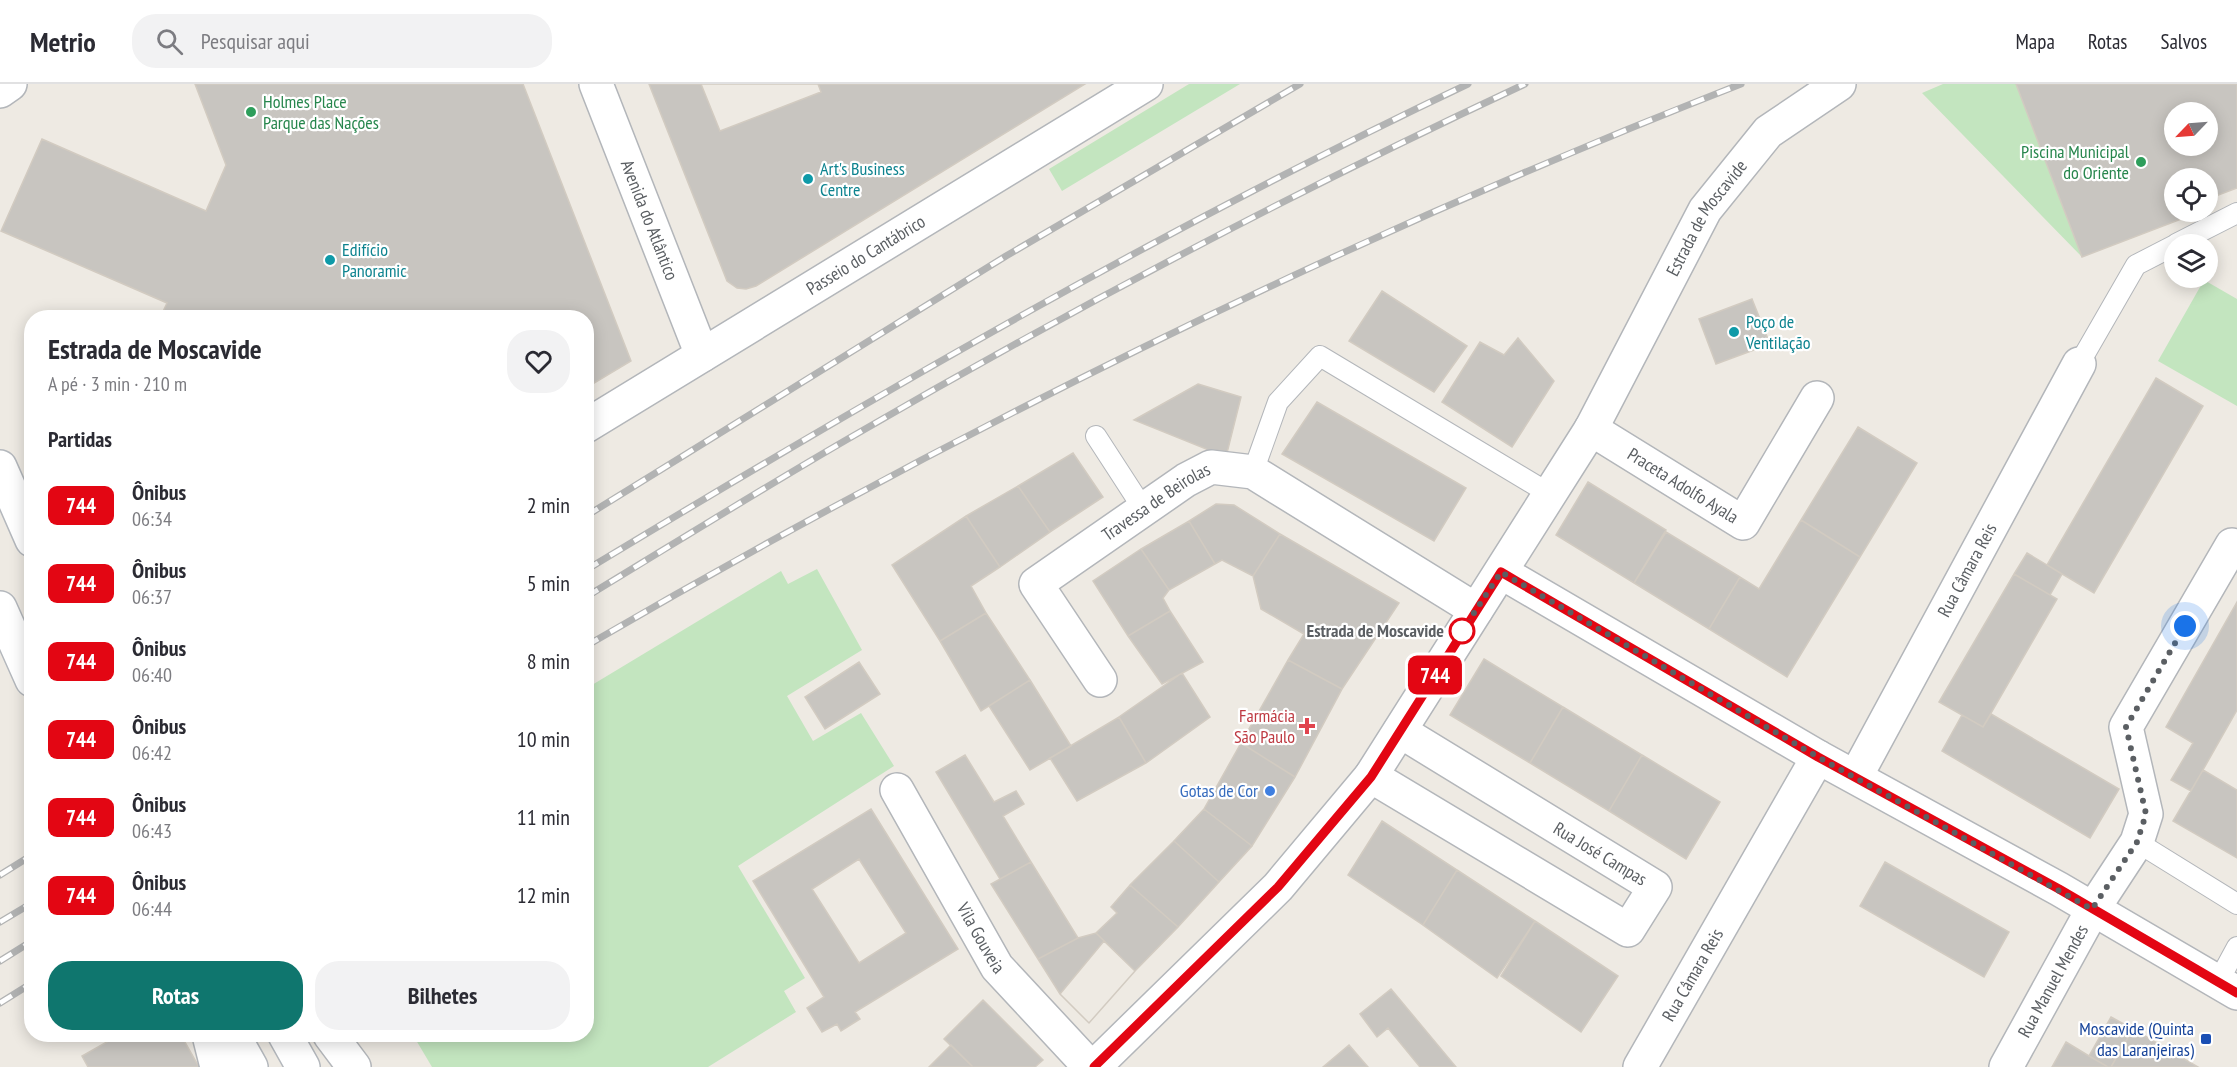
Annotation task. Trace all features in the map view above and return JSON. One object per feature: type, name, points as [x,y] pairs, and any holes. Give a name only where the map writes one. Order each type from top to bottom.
[{"type":"street","points":[[0,91],[10,84]]},
{"type":"street","name":"Avenida do Atlântico","points":[[596,84],[712,349]]},
{"type":"street","name":"Avenida do Atlântico","points":[[619,84],[712,349]]},
{"type":"street","name":"Passeio do Cantábrico","points":[[594,421],[1146,84]]},
{"type":"street","name":"Estrada de Moscavide","points":[[1092,1067],[1278,887],[1371,777],[1590,429],[1705,210],[1768,132],[1839,84]]},
{"type":"street","name":"Rua Câmara Reis","points":[[1856,776],[2079,364]]},
{"type":"street","name":"Praceta Adolfo Ayala","points":[[1590,429],[1743,523],[1817,398]]},
{"type":"street","points":[[0,466],[24,522]]},
{"type":"street","name":"Travessa de Beirolas","points":[[1100,680],[1036,584],[1186,480],[1211,467],[1253,472],[1476,610]]},
{"type":"street","name":"Rua Manuel Mendes","points":[[2006,1067],[2092,909],[2137,842],[2146,814],[2126,727],[2232,545]]},
{"type":"street","points":[[1501,572],[1818,757],[1856,776],[2228,987]]},
{"type":"street","points":[[0,608],[24,662]]},
{"type":"street","name":"Rua José Campas","points":[[1371,777],[1628,930],[1655,887],[1400,731]]},
{"type":"street","name":"Rua Câmara Reis","points":[[1640,1067],[1818,757]]},
{"type":"street","name":"Vila Gouveia","points":[[897,790],[997,967],[1092,1067]]},
{"type":"street","points":[[211,1042],[217,1067]]},
{"type":"street","points":[[237,1042],[251,1067]]},
{"type":"street","points":[[289,1042],[303,1067]]},
{"type":"street","points":[[335,1042],[354,1067]]},
{"type":"lane","points":[[2196,234],[2237,213]]},
{"type":"lane","points":[[2079,364],[2136,265],[2164,251]]},
{"type":"lane","points":[[1253,472],[1278,402],[1320,356],[1550,494]]},
{"type":"lane","points":[[1096,436],[1144,510]]},
{"type":"lane","points":[[2137,842],[2237,904]]},
{"type":"lane","points":[[2228,987],[2237,947]]},
{"type":"green space","points":[[1189,84],[1240,84],[1062,191],[1049,169]]},
{"type":"green space","points":[[1943,84],[2016,84],[2082,257],[1922,93]]},
{"type":"green space","points":[[2199,288],[2218,288],[2237,299],[2237,406],[2158,361]]},
{"type":"green space","points":[[817,569],[862,650],[787,696],[813,741],[861,713],[894,766],[738,866],[805,978],[784,991],[796,1012],[708,1067],[432,1067],[417,1042],[594,1042],[594,684],[781,571],[788,584]]},
{"type":"building","name":"Edifício Panoramic","points":[[195,84],[523,84],[631,361],[594,383],[594,310],[164,310],[167,303],[1,231],[42,139],[206,211],[226,165]]},
{"type":"building","name":"Art's Business Centre","points":[[649,84],[1085,84],[756,286],[746,289],[737,288],[727,281]]},
{"type":"building","points":[[701,84],[818,84],[821,92],[720,131]]},
{"type":"building","name":"Piscina Municipal do Oriente","points":[[2016,84],[2237,84],[2237,188],[2218,195],[2218,168],[2164,168],[2164,222],[2174,222],[2082,257]]},
{"type":"building","points":[[1382,291],[1467,346],[1434,392],[1349,341]]},
{"type":"building","name":"Poço de Ventilação","points":[[1752,299],[1770,344],[1716,364],[1699,319]]},
{"type":"building","points":[[1518,338],[1554,381],[1512,447],[1442,402],[1480,342],[1504,355]]},
{"type":"building","points":[[2156,378],[2203,406],[2094,593],[2047,565]]},
{"type":"building","points":[[1198,384],[1241,397],[1226,457],[1134,420]]},
{"type":"building","points":[[1317,402],[1466,488],[1434,541],[1282,454]]},
{"type":"building","points":[[1858,427],[1917,463],[1860,557],[1801,520]]},
{"type":"building","points":[[1073,453],[1103,497],[1050,532],[1018,486]]},
{"type":"building","points":[[1588,482],[1666,530],[1634,583],[1556,535]]},
{"type":"building","points":[[1018,486],[1050,532],[1000,567],[966,516]]},
{"type":"building","points":[[1216,504],[1234,505],[1280,534],[1253,576],[1222,560],[1215,564],[1189,521]]},
{"type":"building","points":[[966,516],[1000,567],[971,586],[986,613],[940,641],[892,565]]},
{"type":"building","points":[[1801,520],[1860,557],[1787,677],[1709,629],[1740,577],[1759,589]]},
{"type":"building","points":[[1189,521],[1215,564],[1169,590],[1141,549]]},
{"type":"building","points":[[1666,532],[1740,577],[1709,629],[1634,583]]},
{"type":"building","points":[[1280,534],[1399,603],[1342,689],[1288,660],[1304,634],[1261,609],[1253,576]]},
{"type":"building","points":[[1141,549],[1169,590],[1163,598],[1170,611],[1128,636],[1093,581]]},
{"type":"building","points":[[2027,553],[2062,574],[2050,595],[2014,574]]},
{"type":"building","points":[[2014,574],[2057,599],[1983,727],[1939,702]]},
{"type":"building","points":[[2237,602],[2237,710],[2191,791],[2171,780],[2193,743],[2166,727]]},
{"type":"building","points":[[1170,611],[1203,662],[1162,684],[1128,636]]},
{"type":"building","points":[[986,613],[1030,680],[981,711],[940,641]]},
{"type":"building","points":[[1484,659],[1563,707],[1530,763],[1450,715]]},
{"type":"building","points":[[1288,660],[1342,689],[1295,777],[1241,743]]},
{"type":"building","points":[[859,662],[880,694],[825,729],[805,697]]},
{"type":"building","points":[[1182,673],[1210,717],[1146,763],[1119,717]]},
{"type":"building","points":[[1030,680],[1071,746],[1030,770],[989,706]]},
{"type":"building","points":[[1563,707],[1642,755],[1609,811],[1530,763]]},
{"type":"building","points":[[1991,714],[2119,789],[2090,838],[1942,751],[1962,715],[1983,727]]},
{"type":"building","points":[[1119,717],[1146,763],[1077,801],[1050,758]]},
{"type":"building","points":[[1241,743],[1295,777],[1252,846],[1204,809]]},
{"type":"building","points":[[965,755],[994,802],[1016,791],[1024,804],[1003,816],[1031,862],[1000,879],[936,772]]},
{"type":"building","points":[[1642,755],[1720,802],[1686,859],[1609,811]]},
{"type":"building","points":[[2203,770],[2237,790],[2237,858],[2173,821]]},
{"type":"building","points":[[871,809],[958,949],[855,1012],[860,1019],[841,1031],[837,1024],[822,1032],[807,1008],[824,997],[753,881]],"holes":[[[859,859],[906,933],[859,963],[812,889]]]},
{"type":"building","points":[[1204,809],[1252,846],[1219,882],[1174,841]]},
{"type":"building","points":[[1382,821],[1457,870],[1423,925],[1348,875]]},
{"type":"building","points":[[1174,841],[1219,882],[1178,927],[1130,885]]},
{"type":"building","points":[[1031,862],[1078,938],[1038,959],[991,884]]},
{"type":"building","points":[[1885,862],[2009,932],[1984,977],[1860,906]]},
{"type":"building","points":[[1457,870],[1535,921],[1497,978],[1423,925]]},
{"type":"building","points":[[1130,885],[1178,927],[1135,971],[1096,933],[1117,913],[1111,907]]},
{"type":"building","points":[[1535,921],[1618,976],[1581,1032],[1501,976]]},
{"type":"building","points":[[1096,933],[1135,971],[1089,1023],[1060,994],[1038,959],[1078,938]]},
{"type":"building","points":[[1104,941],[1135,971],[1089,1023],[1060,994]]},
{"type":"building","points":[[1391,989],[1456,1067],[1420,1067],[1388,1028],[1377,1037],[1360,1014]]},
{"type":"building","points":[[983,1000],[1043,1060],[1035,1067],[973,1067],[944,1039]]},
{"type":"building","points":[[2111,1017],[2133,1029],[2111,1067],[2108,1067],[2089,1056]]},
{"type":"building","points":[[2133,1029],[2198,1067],[2111,1067]]},
{"type":"building","points":[[107,1042],[185,1042],[199,1067],[88,1067],[82,1056]]},
{"type":"building","points":[[2066,1042],[2089,1056],[2108,1067],[2052,1067]]},
{"type":"building","points":[[951,1045],[973,1067],[929,1067]]},
{"type":"building","points":[[1349,1045],[1368,1067],[1323,1067]]},
{"type":"railway","points":[[594,511],[1006,256],[1300,84]]},
{"type":"railway","points":[[594,565],[911,378],[1131,255],[1242,196],[1468,84]]},
{"type":"railway","points":[[594,592],[819,456],[1018,342],[1269,209],[1525,84]]},
{"type":"railway","points":[[594,641],[867,489],[1153,342],[1444,207],[1741,84]]},
{"type":"railway","points":[[0,875],[24,860]]},
{"type":"railway","points":[[0,922],[24,908]]},
{"type":"railway","points":[[0,961],[24,946]]},
{"type":"railway","points":[[0,1003],[24,988]]},
{"type":"bus line","name":"744","points":[[1094,1067],[1278,887],[1371,777],[1501,572],[1818,757],[2059,889],[2237,993]]},
{"type":"place","name":"Holmes Place Parque das Nações","points":[[251,112]]},
{"type":"place","name":"Piscina Municipal do Oriente","points":[[2141,162]]},
{"type":"place","name":"Art's Business Centre","points":[[808,179]]},
{"type":"place","name":"Edifício Panoramic","points":[[330,260]]},
{"type":"place","name":"Poço de Ventilação","points":[[1734,332]]},
{"type":"place","name":"Estrada de Moscavide","points":[[1462,631]]},
{"type":"place","name":"Farmácia São Paulo","points":[[1307,726]]},
{"type":"place","name":"Gotas de Cor","points":[[1270,791]]},
{"type":"place","name":"Moscavide (Quinta das Laranjeiras)","points":[[2206,1039]]},
{"type":"route","points":[[1462,631],[1461,633],[1501,572],[1818,757],[1856,776],[2092,909],[2137,842],[2146,814],[2126,727],[2185,626]]}]
